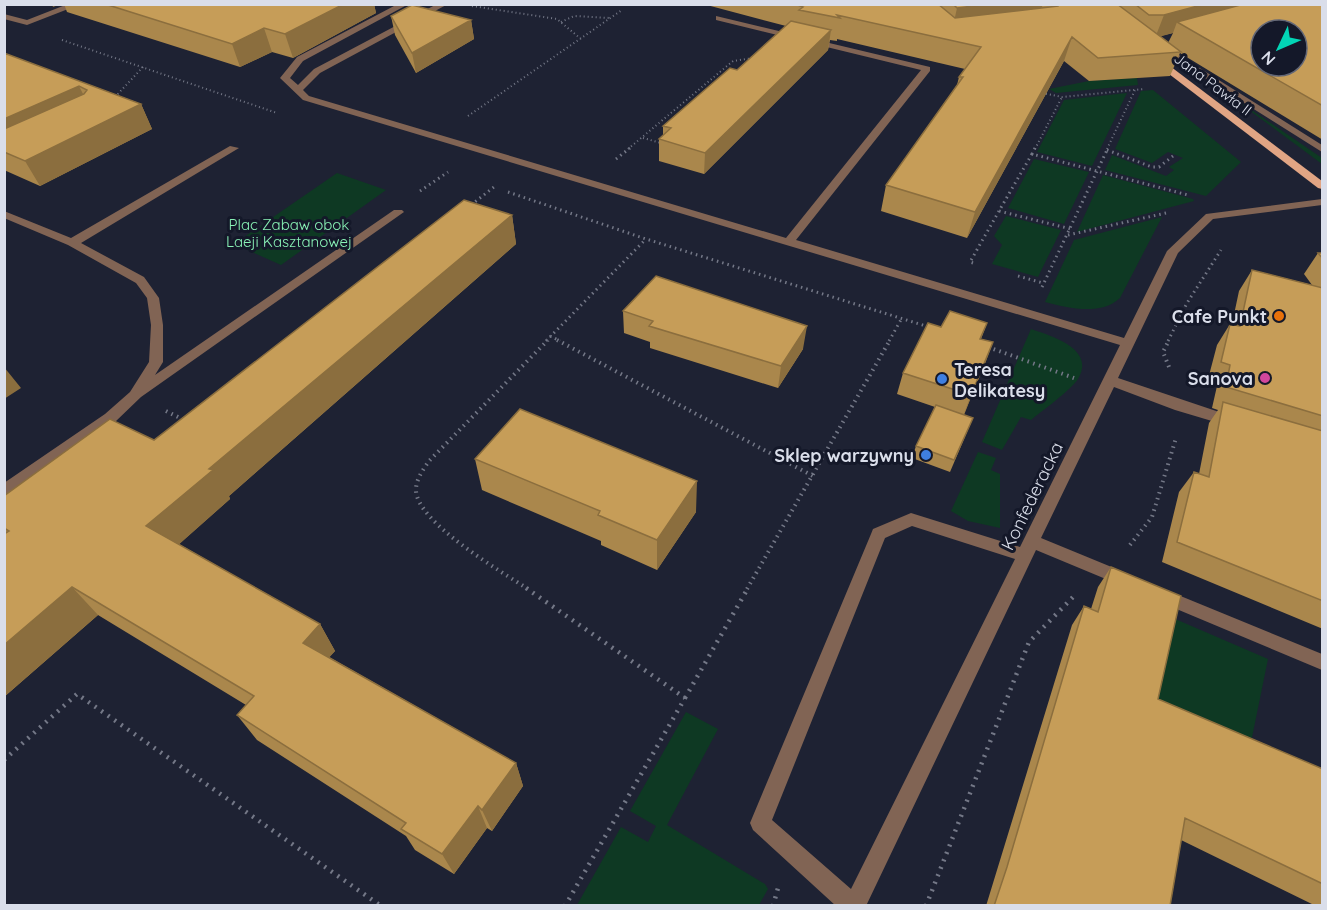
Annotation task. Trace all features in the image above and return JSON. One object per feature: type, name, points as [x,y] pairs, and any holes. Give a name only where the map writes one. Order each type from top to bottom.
[{"type":"main road","name":"Jana Pawła II","points":[[1144,50],[1323,186]]},
{"type":"street","points":[[4,16],[27,23],[77,4]]},
{"type":"street","points":[[395,4],[401,6],[300,59],[285,78],[306,98],[1127,343]]},
{"type":"street","points":[[297,90],[317,70],[444,4]]},
{"type":"street","points":[[719,18],[927,69],[789,242]]},
{"type":"street","points":[[1161,42],[1323,150]]},
{"type":"street","points":[[72,243],[234,148]]},
{"type":"street","name":"Konfederacka","points":[[854,906],[1173,251],[1210,216],[1323,202]]},
{"type":"street","points":[[4,491],[110,418],[135,395],[398,212]]},
{"type":"street","points":[[4,214],[72,243],[140,280],[153,298],[157,325],[156,362],[135,395]]},
{"type":"street","points":[[1110,380],[1180,406],[1246,426]]},
{"type":"street","points":[[854,906],[759,823],[879,534],[911,519],[1028,548],[1098,569],[1323,662]]},
{"type":"path","points":[[470,6],[557,19],[580,39]]},
{"type":"path","points":[[460,122],[622,10]]},
{"type":"path","points":[[561,22],[574,16],[611,18]]},
{"type":"path","points":[[609,165],[733,61],[756,57]]},
{"type":"path","points":[[112,100],[143,67]]},
{"type":"path","points":[[705,85],[716,88]]},
{"type":"path","points":[[1040,92],[1062,97],[1152,88]]},
{"type":"path","points":[[1012,274],[1043,283],[1071,229],[1135,90]]},
{"type":"path","points":[[980,265],[970,262],[1062,97]]},
{"type":"path","points":[[675,110],[683,112]]},
{"type":"path","points":[[642,138],[668,145]]},
{"type":"path","points":[[1107,150],[1152,167],[1159,167],[1173,156]]},
{"type":"path","points":[[1032,154],[1198,197]]},
{"type":"path","points":[[465,210],[494,187]]},
{"type":"path","points":[[1067,236],[1144,220],[1177,210]]},
{"type":"path","points":[[999,211],[1071,229]]},
{"type":"path","points":[[646,239],[429,461],[416,482],[417,502],[426,516],[442,530],[685,698]]},
{"type":"path","points":[[926,906],[1029,642],[1098,569],[1126,550],[1152,518],[1181,422],[1180,406],[1163,352],[1187,303],[1225,243]]},
{"type":"path","points":[[566,906],[902,318]]},
{"type":"path","points":[[550,336],[813,476]]},
{"type":"path","points":[[1019,357],[1078,380]]},
{"type":"path","points":[[135,395],[194,425]]},
{"type":"path","points":[[4,760],[77,694],[381,906]]},
{"type":"green space","points":[[1137,78],[1138,85],[1056,93],[1049,89],[1089,81]]},
{"type":"green space","points":[[1215,85],[1322,158],[1322,164]]},
{"type":"green space","points":[[1153,90],[1241,162],[1206,196],[1105,170],[1112,155],[1166,176],[1174,170],[1169,167],[1183,158],[1168,152],[1152,163],[1115,149],[1141,91]]},
{"type":"green space","points":[[1127,93],[1092,166],[1037,152],[1064,100]]},
{"type":"green space","points":[[1034,159],[1089,172],[1064,224],[1008,208]]},
{"type":"green space","name":"Plac Zabaw obok Laeji Kasztanowej","points":[[337,173],[386,190],[281,265],[234,244]]},
{"type":"green space","points":[[1103,175],[1193,199],[1194,201],[1077,232]]},
{"type":"green space","points":[[1006,216],[1061,230],[1038,277],[992,264],[1002,245],[994,236]]},
{"type":"green space","points":[[1162,217],[1120,298],[1112,304],[1084,309],[1045,302],[1074,240]]},
{"type":"green space","points":[[1031,329],[1069,345],[1077,352],[1082,369],[1074,384],[1049,406],[1031,420],[1021,417],[1002,450],[982,442]]},
{"type":"green space","points":[[978,452],[996,458],[991,470],[1000,474],[1000,528],[968,521],[951,511]]},
{"type":"green space","points":[[1166,615],[1268,659],[1248,757],[1144,709]]},
{"type":"green space","points":[[686,712],[718,729],[667,825],[765,884],[768,889],[759,905],[577,905],[621,827],[648,842],[656,826],[630,811]]},
{"type":"building","points":[[105,4],[344,4],[285,34],[264,28],[232,44]]},
{"type":"building","points":[[795,4],[938,4],[955,18],[1061,4],[1117,4],[1181,52],[1098,58],[1072,37],[975,212],[886,185],[963,77],[959,77],[981,47],[837,15],[840,18],[799,10],[803,7]]},
{"type":"building","points":[[953,4],[989,4],[957,8]]},
{"type":"building","points":[[1135,4],[1205,4],[1164,15],[1149,15]]},
{"type":"building","points":[[1244,4],[1323,4],[1323,106],[1274,78],[1309,78],[1309,18],[1249,18],[1249,63],[1177,22]]},
{"type":"building","points":[[412,5],[471,20],[412,53],[391,16]]},
{"type":"building","points":[[791,21],[831,30],[705,153],[659,139],[671,128],[663,126],[730,68],[737,70]]},
{"type":"building","points":[[4,53],[141,104],[25,161],[4,152],[4,129],[84,94],[87,90],[79,86],[4,119]]},
{"type":"building","points":[[464,200],[512,215],[209,469],[213,470],[146,526],[320,624],[303,643],[516,763],[482,810],[478,806],[442,854],[401,829],[406,823],[237,715],[254,696],[72,587],[4,645],[4,534],[9,531],[4,528],[4,496],[110,419],[154,440]]},
{"type":"building","points":[[1252,270],[1323,288],[1323,416],[1226,387],[1230,365],[1221,362],[1230,324],[1240,326]]},
{"type":"building","points":[[656,276],[807,326],[781,366],[649,326],[653,321],[623,311]]},
{"type":"building","points":[[950,311],[987,323],[980,339],[993,342],[971,395],[903,373],[928,323],[941,327]]},
{"type":"building","points":[[1223,402],[1323,431],[1323,601],[1177,542],[1194,472],[1209,477]]},
{"type":"building","points":[[936,405],[973,418],[954,460],[916,446]]},
{"type":"building","points":[[520,409],[697,481],[657,540],[598,515],[600,511],[475,459]]},
{"type":"building","points":[[1111,567],[1181,596],[1158,699],[1323,769],[1323,884],[1185,818],[1170,906],[994,906],[1084,606],[1098,612]]},
{"type":"place","name":"Cafe Punkt","points":[[1279,316]]},
{"type":"place","name":"Sanova","points":[[1265,378]]},
{"type":"place","name":"Teresa Delikatesy","points":[[942,379]]},
{"type":"place","name":"Sklep warzywny","points":[[926,455]]}]
